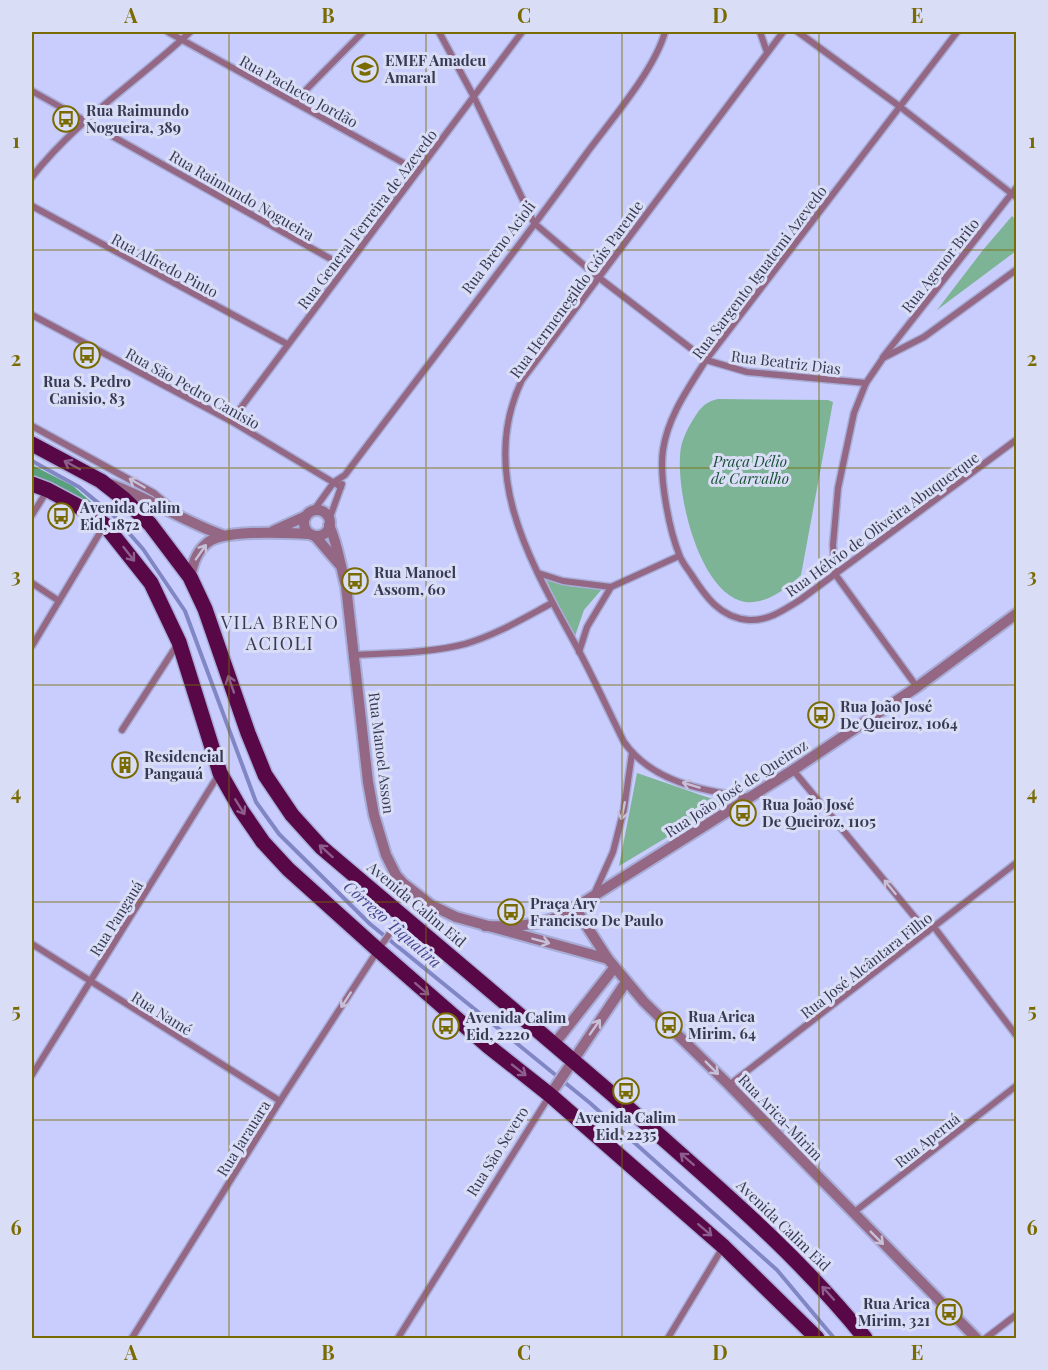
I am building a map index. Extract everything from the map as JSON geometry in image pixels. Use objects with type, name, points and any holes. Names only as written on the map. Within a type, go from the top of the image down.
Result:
[{"type":"main road","name":"Avenida Calim Eid","points":[[32,444],[101,481],[150,524],[190,577],[205,609],[248,733],[266,775],[277,794],[321,847],[555,1043],[569,1066],[776,1239],[830,1296],[865,1338]]},
{"type":"main road","points":[[32,484],[78,506],[105,525],[151,583],[178,642],[220,773],[263,842],[288,869],[488,1046],[553,1090],[724,1247],[810,1334]]},
{"type":"street","name":"Rua Pacheco Jordão","points":[[168,32],[418,171]]},
{"type":"street","points":[[32,177],[50,155],[86,120],[190,32]]},
{"type":"street","points":[[294,102],[363,32]]},
{"type":"street","name":"Rua Beatriz Dias","points":[[438,32],[474,97],[534,223],[598,277],[706,360],[747,372],[866,383]]},
{"type":"street","name":"Rua General Ferreira de Azevedo","points":[[231,421],[522,32]]},
{"type":"street","name":"Rua Breno Acioli","points":[[329,522],[345,475],[646,71],[665,32]]},
{"type":"street","points":[[760,32],[767,52]]},
{"type":"street","name":"Rua Hermenegildo Góis Parente","points":[[748,798],[687,785],[658,773],[632,753],[624,742],[552,603],[519,528],[508,494],[506,441],[509,416],[522,380],[783,32]]},
{"type":"street","points":[[798,32],[1015,193]]},
{"type":"street","name":"Rua Sargento Iguatemi Azevedo","points":[[679,556],[663,482],[663,450],[673,414],[706,360],[957,32]]},
{"type":"street","name":"Rua Raimundo Nogueira","points":[[32,91],[345,267]]},
{"type":"street","name":"Rua Agenor Brito","points":[[866,383],[883,358],[1015,193]]},
{"type":"street","name":"Rua Alfredo Pinto","points":[[32,206],[287,344]]},
{"type":"street","points":[[883,358],[924,337],[1017,270]]},
{"type":"street","name":"Rua São Pedro Canisio","points":[[32,315],[231,421],[341,487]]},
{"type":"street","points":[[866,383],[854,413],[838,488],[833,545],[835,574],[917,687]]},
{"type":"street","points":[[32,426],[154,493],[169,504],[183,519]]},
{"type":"street","name":"Rua Hélvio de Oliveira Abuquerque","points":[[679,556],[717,608],[732,617],[750,620],[768,618],[782,611],[835,574],[1017,440]]},
{"type":"street","name":"Rua Breno Acioli","points":[[310,513],[334,482],[345,475]]},
{"type":"street","points":[[101,481],[136,494],[183,519],[222,535],[267,533],[312,535],[324,533],[329,522],[324,512],[310,513],[267,533]]},
{"type":"street","points":[[32,515],[48,490]]},
{"type":"street","points":[[310,513],[304,526],[312,535]]},
{"type":"street","name":"Rua Manoel Asson","points":[[329,522],[339,549],[339,564],[346,586],[368,782],[376,826],[386,855],[403,884],[431,905],[456,917],[485,926]]},
{"type":"street","points":[[32,646],[105,525]]},
{"type":"street","points":[[190,577],[200,551],[206,544],[222,535]]},
{"type":"street","name":"Rua Manoel Asson","points":[[312,535],[339,564]]},
{"type":"street","points":[[538,573],[563,581],[611,587],[679,556]]},
{"type":"street","points":[[32,583],[59,601]]},
{"type":"street","points":[[579,652],[593,614],[611,587]]},
{"type":"street","points":[[355,655],[465,644],[495,633],[552,603]]},
{"type":"street","name":"Rua João José de Queiroz","points":[[485,926],[537,924],[552,920],[575,908],[793,770],[917,687],[1017,614]]},
{"type":"street","points":[[122,730],[178,642]]},
{"type":"street","points":[[593,897],[613,852],[624,809],[632,753]]},
{"type":"street","points":[[793,770],[927,933]]},
{"type":"street","name":"Rua Pangauá","points":[[32,1075],[220,773]]},
{"type":"street","name":"Rua José Alcântara Filho","points":[[729,1085],[1017,863]]},
{"type":"street","name":"Rua Arica-Mirim","points":[[575,908],[626,982],[976,1338]]},
{"type":"street","name":"Rua Jarauara","points":[[132,1338],[280,1101],[402,916]]},
{"type":"street","points":[[485,926],[611,963],[555,1043]]},
{"type":"street","points":[[934,927],[1017,1035]]},
{"type":"street","name":"Rua Namé","points":[[32,944],[280,1101]]},
{"type":"street","name":"Rua São Severo","points":[[398,1338],[553,1090],[626,982]]},
{"type":"street","name":"Rua Aperuá","points":[[853,1213],[1017,1086]]},
{"type":"street","points":[[668,1338],[724,1247]]},
{"type":"street","points":[[986,1338],[1017,1315]]},
{"type":"green space","points":[[1012,216],[1016,220],[1016,251],[937,310],[983,250]]},
{"type":"green space","name":"Praça Délio de Carvalho","points":[[718,399],[828,400],[833,402],[801,575],[783,590],[761,601],[745,602],[728,595],[714,580],[702,560],[686,512],[681,487],[682,443],[699,411],[707,403]]},
{"type":"green space","points":[[32,465],[73,486],[115,523],[32,479]]},
{"type":"green space","points":[[546,579],[569,586],[602,589],[584,610],[574,639]]},
{"type":"green space","name":"Praça Ary Francisco De Paulo","points":[[637,773],[724,803],[619,866]]},
{"type":"waterway","name":"Córrego Tiquatira","points":[[32,461],[79,487],[114,516],[143,549],[185,611],[256,802],[279,834],[370,924],[590,1103],[777,1270],[834,1338]]},
{"type":"place","name":"EMEF Amadeu Amaral","points":[[365,69]]},
{"type":"place","name":"Rua Raimundo Nogueira, 389","points":[[66,119]]},
{"type":"place","name":"Rua S. Pedro Canisio, 83","points":[[87,355]]},
{"type":"place","name":"Avenida Calim Eid, 1872","points":[[61,516]]},
{"type":"place","name":"Rua Manoel Assom, 60","points":[[355,581]]},
{"type":"place","name":"Rua João José De Queiroz, 1064","points":[[821,715]]},
{"type":"place","name":"Residencial Pangauá","points":[[125,765]]},
{"type":"place","name":"Rua João José De Queiroz, 1105","points":[[743,813]]},
{"type":"place","name":"Praça Ary Francisco De Paulo","points":[[511,912]]},
{"type":"place","name":"Rua Arica Mirim, 64","points":[[669,1025]]},
{"type":"place","name":"Avenida Calim Eid, 2220","points":[[446,1026]]},
{"type":"place","name":"Avenida Calim Eid, 2235","points":[[626,1091]]},
{"type":"place","name":"Rua Arica Mirim, 321","points":[[949,1312]]},
{"type":"district","name":"VILA BRENO ACIOLI","points":[[280,632]]}]
